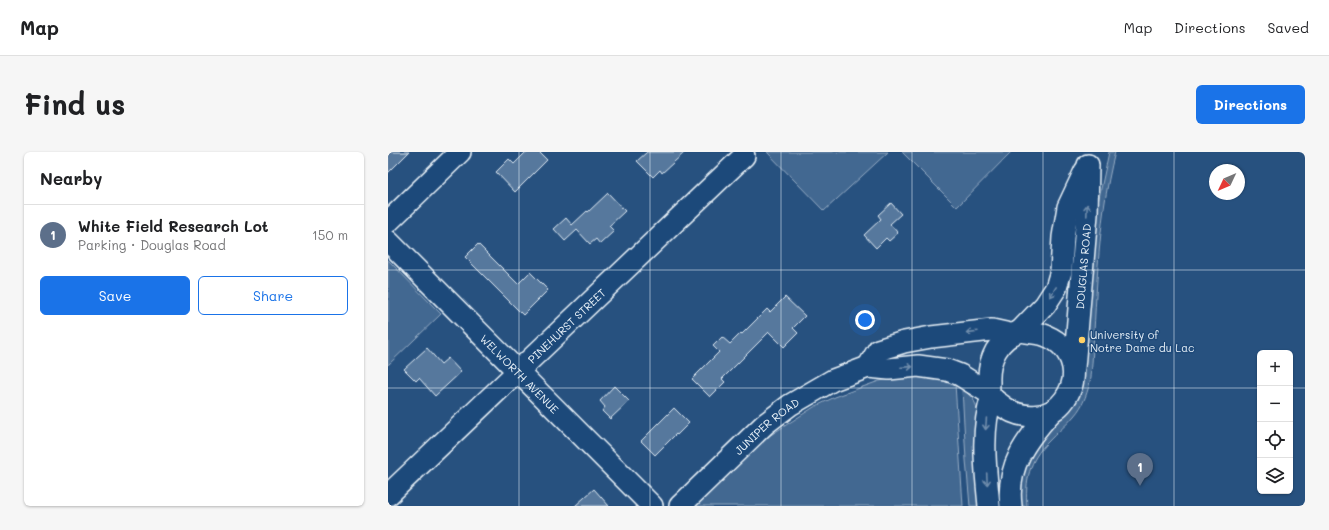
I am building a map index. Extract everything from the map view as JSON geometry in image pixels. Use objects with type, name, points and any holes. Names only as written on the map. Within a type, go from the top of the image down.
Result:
[{"type":"street","points":[[388,222],[460,152]]},
{"type":"street","name":"PINEHURST STREET","points":[[388,495],[744,156]]},
{"type":"street","name":"DOUGLAS ROAD","points":[[1015,333],[1045,304],[1056,288],[1061,270],[1063,237],[1068,206],[1090,158]]},
{"type":"street","name":"DOUGLAS ROAD","points":[[1074,368],[1087,214],[1090,158]]},
{"type":"street","name":"WELWORTH AVENUE","points":[[388,241],[652,506]]},
{"type":"street","points":[[868,366],[878,350],[904,342],[931,337],[992,330],[1042,335],[1058,343],[1069,354],[1074,368],[1073,381],[1069,393],[1062,404],[1052,411],[1040,416],[1026,416],[1014,413],[990,395]]},
{"type":"street","points":[[989,506],[985,452],[987,409],[990,395],[989,370],[993,355],[1015,333]]},
{"type":"street","name":"JUNIPER ROAD","points":[[680,506],[765,424],[790,405],[833,380],[868,366],[889,368],[918,366],[947,370],[960,375],[990,395]]},
{"type":"street","points":[[1012,506],[1010,495],[1011,478],[1016,461],[1025,444],[1052,411]]},
{"type":"shaded area","points":[[767,152],[888,152],[824,211]]},
{"type":"shaded area","points":[[902,152],[1011,152],[957,207]]},
{"type":"shaded area","points":[[1109,152],[1115,152],[1104,208],[1098,264],[1090,382],[1085,398],[1077,412],[1036,456],[1032,464],[1028,480],[1027,506],[1020,506],[1021,478],[1028,459],[1040,441],[1073,406],[1078,399],[1084,381],[1090,276],[1096,212]]},
{"type":"shaded area","points":[[388,260],[441,314],[388,365]]},
{"type":"shaded area","points":[[925,377],[955,384],[963,506],[694,506],[766,438],[814,407],[835,397],[879,381],[898,378]]},
{"type":"shaded area","points":[[962,388],[973,399],[976,405],[977,413],[975,434],[979,506],[970,506]]},
{"type":"building","points":[[388,152],[409,152],[388,173]]},
{"type":"building","points":[[526,152],[539,152],[547,160],[515,192],[496,172],[509,159],[514,164]]},
{"type":"building","points":[[647,152],[685,152],[662,173],[660,170],[653,177],[637,161]]},
{"type":"building","points":[[608,193],[625,211],[609,226],[614,231],[600,244],[596,239],[590,244],[577,230],[565,241],[554,229],[566,218],[572,225]]},
{"type":"building","points":[[891,203],[901,214],[890,224],[898,233],[889,241],[886,238],[876,248],[864,235],[881,219],[878,215]]},
{"type":"building","points":[[478,244],[518,284],[530,272],[548,290],[523,315],[465,257]]},
{"type":"building","points":[[785,297],[805,316],[793,328],[798,333],[784,347],[769,332],[722,379],[725,382],[710,397],[692,379],[719,352],[713,346],[722,337],[730,344],[767,309],[770,312]]},
{"type":"building","points":[[427,348],[441,364],[448,358],[461,372],[435,396],[419,378],[416,381],[404,369]]},
{"type":"building","points":[[614,386],[629,401],[610,419],[602,411],[605,407],[600,401]]},
{"type":"building","points":[[674,408],[689,423],[655,455],[641,441]]},
{"type":"building","points":[[594,489],[609,506],[575,506]]},
{"type":"place","name":"University of Notre Dame du Lac","points":[[1082,340]]},
{"type":"place","name":"White Field Research Lot","points":[[1140,486]]}]
